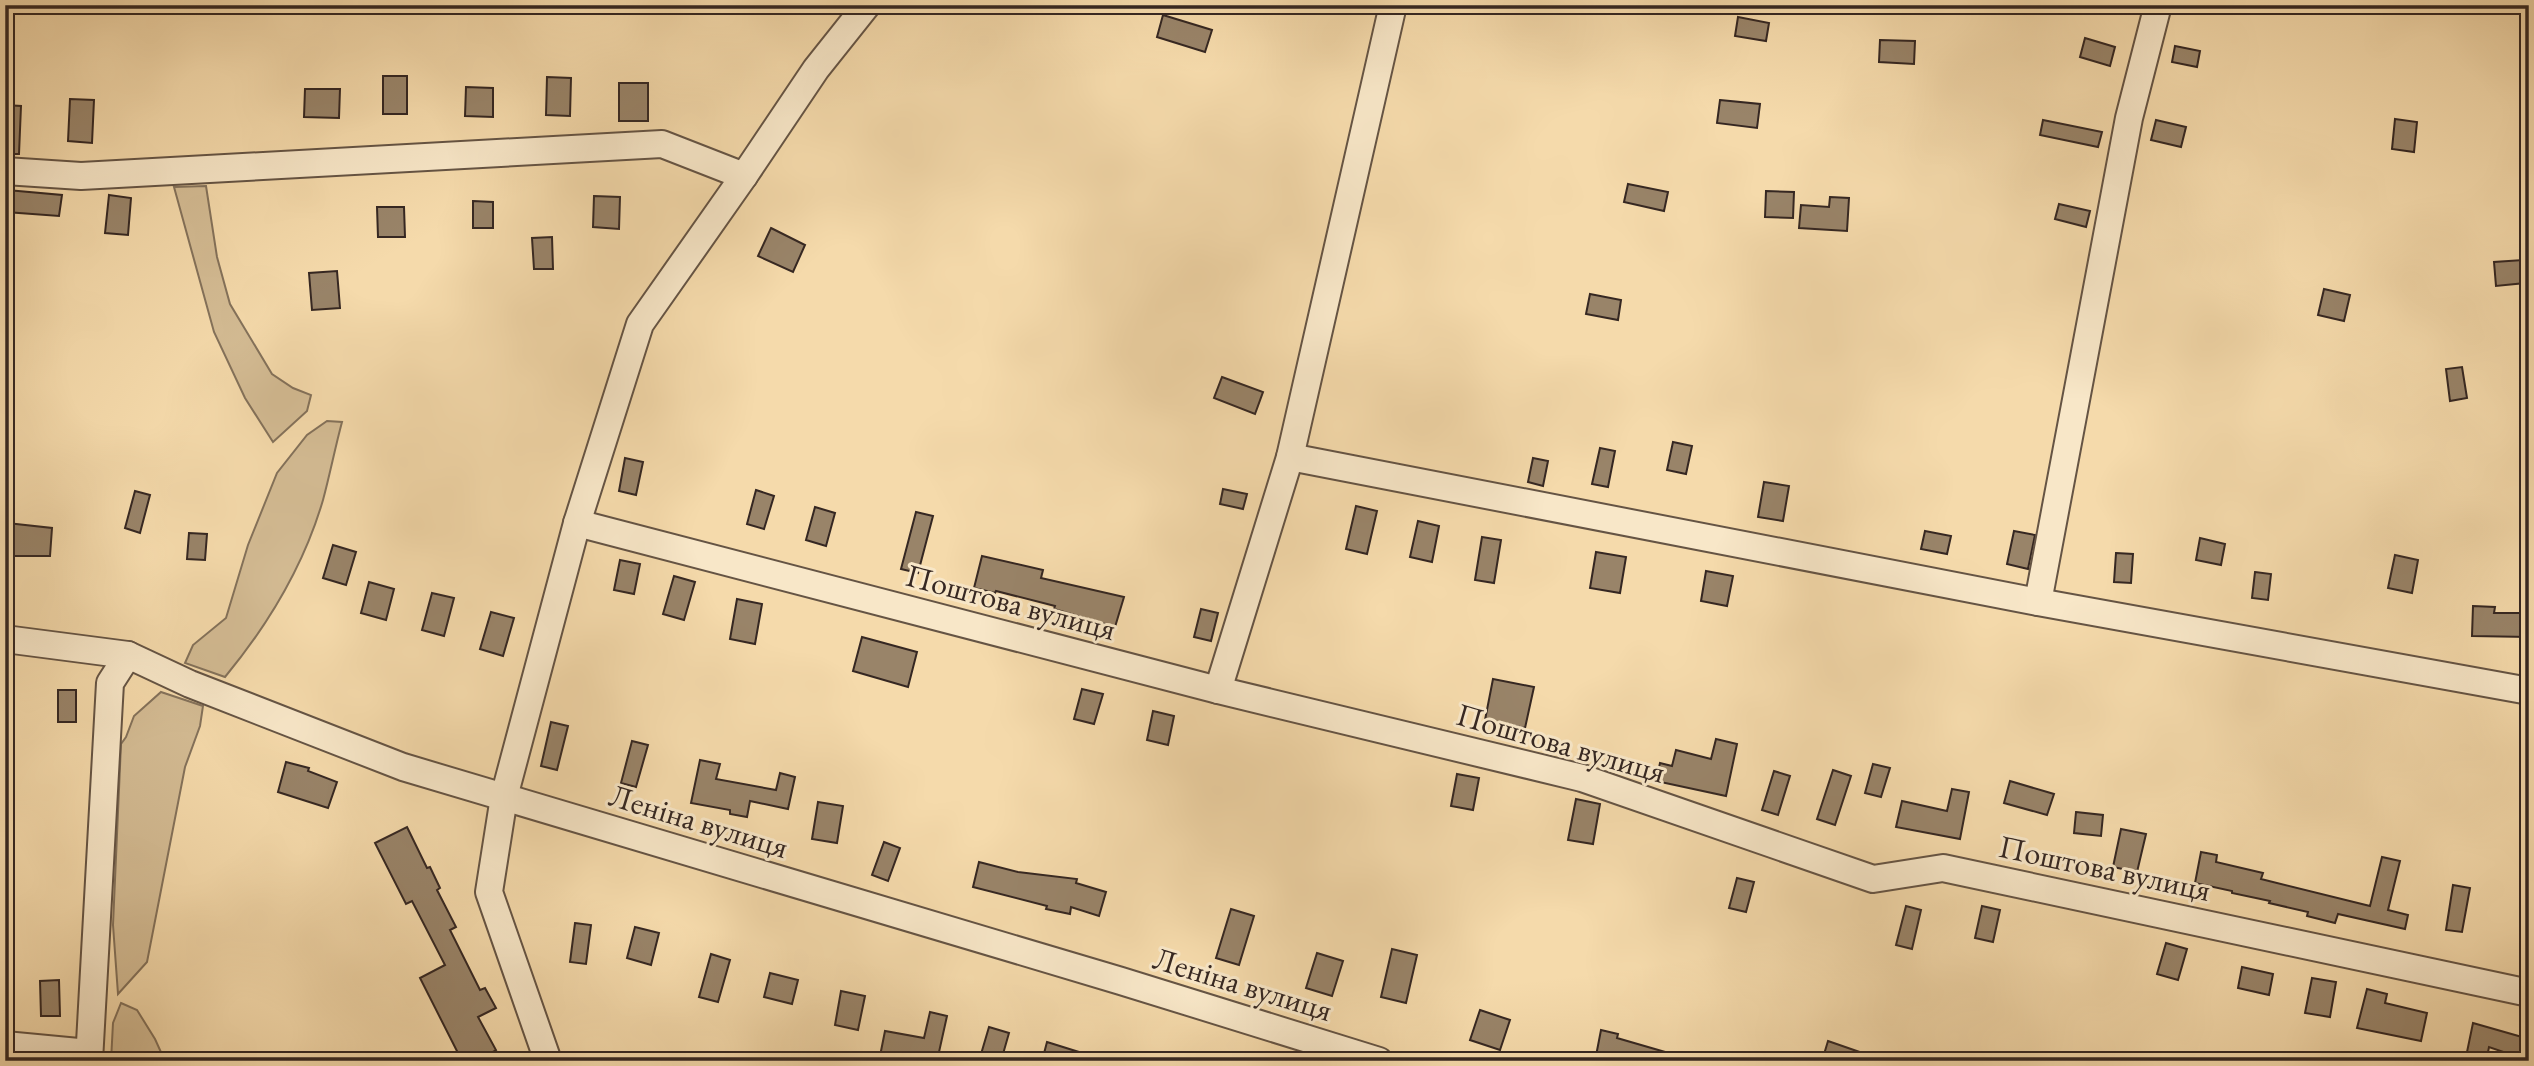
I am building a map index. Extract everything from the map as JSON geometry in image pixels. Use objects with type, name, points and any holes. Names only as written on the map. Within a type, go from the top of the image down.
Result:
[{"type":"street","points":[[548,1061],[489,892],[505,797],[577,523],[640,324],[816,69],[867,5]]},
{"type":"street","points":[[1218,690],[1290,457],[1393,5]]},
{"type":"street","points":[[2038,602],[2129,118],[2158,5]]},
{"type":"street","points":[[5,171],[81,176],[662,144],[744,176]]},
{"type":"street","points":[[1290,457],[2038,602],[2529,691]]},
{"type":"street","name":"Поштова вулиця","points":[[577,523],[1218,690],[1583,778],[1873,879],[1943,868],[2529,993]]},
{"type":"street","name":"Леніна вулиця","points":[[5,639],[128,655],[190,684],[403,767],[1108,976],[1379,1061]]},
{"type":"street","points":[[5,1045],[89,1057],[110,683],[128,655]]},
{"type":"shaded area","points":[[206,186],[217,257],[230,304],[272,374],[293,388],[311,395],[307,411],[273,442],[245,398],[214,332],[174,187]]},
{"type":"shaded area","points":[[327,421],[342,422],[326,490],[306,548],[283,593],[256,637],[225,677],[185,663],[193,645],[226,618],[248,545],[277,473],[307,435]]},
{"type":"shaded area","points":[[161,692],[203,706],[200,726],[185,767],[147,962],[118,994],[113,925],[121,744],[134,716]]},
{"type":"shaded area","points":[[121,1003],[137,1010],[165,1061],[111,1061],[113,1023]]},
{"type":"building","points":[[1163,15],[1212,30],[1205,52],[1157,37]]},
{"type":"building","points":[[1738,17],[1769,23],[1766,41],[1735,36]]},
{"type":"building","points":[[2085,38],[2115,47],[2110,66],[2080,57]]},
{"type":"building","points":[[1880,40],[1915,41],[1914,64],[1879,62]]},
{"type":"building","points":[[2175,46],[2200,51],[2197,67],[2172,62]]},
{"type":"building","points":[[383,76],[407,76],[407,114],[383,114]]},
{"type":"building","points":[[547,77],[571,78],[570,116],[546,115]]},
{"type":"building","points":[[619,83],[648,83],[648,121],[619,121]]},
{"type":"building","points":[[466,87],[493,88],[493,117],[465,116]]},
{"type":"building","points":[[305,89],[340,89],[339,118],[304,117]]},
{"type":"building","points":[[70,99],[94,100],[92,143],[68,141]]},
{"type":"building","points":[[1720,100],[1760,104],[1757,128],[1717,123]]},
{"type":"building","points":[[5,105],[21,106],[19,154],[5,154]]},
{"type":"building","points":[[2395,119],[2417,122],[2414,152],[2392,149]]},
{"type":"building","points":[[2043,120],[2102,132],[2098,147],[2040,135]]},
{"type":"building","points":[[2156,120],[2186,127],[2181,147],[2151,140]]},
{"type":"building","points":[[1628,184],[1668,192],[1664,211],[1624,202]]},
{"type":"building","points":[[7,190],[62,195],[59,216],[6,212]]},
{"type":"building","points":[[1766,191],[1794,192],[1793,218],[1765,217]]},
{"type":"building","points":[[109,195],[131,198],[128,235],[105,233]]},
{"type":"building","points":[[594,196],[620,197],[619,229],[593,227]]},
{"type":"building","points":[[1830,197],[1849,198],[1847,231],[1799,228],[1801,205],[1829,207]]},
{"type":"building","points":[[473,201],[493,202],[493,228],[473,228]]},
{"type":"building","points":[[2059,204],[2090,211],[2086,227],[2055,219]]},
{"type":"building","points":[[377,207],[404,207],[405,237],[378,237]]},
{"type":"building","points":[[771,228],[805,245],[793,272],[758,256]]},
{"type":"building","points":[[552,237],[553,269],[534,269],[532,238]]},
{"type":"building","points":[[2523,260],[2525,283],[2496,286],[2494,262]]},
{"type":"building","points":[[337,271],[340,308],[312,310],[309,273]]},
{"type":"building","points":[[2324,289],[2350,295],[2344,321],[2318,315]]},
{"type":"building","points":[[1590,294],[1621,300],[1618,320],[1586,314]]},
{"type":"building","points":[[2462,367],[2467,398],[2450,401],[2446,369]]},
{"type":"building","points":[[1222,377],[1263,392],[1255,414],[1214,398]]},
{"type":"building","points":[[1673,442],[1692,446],[1686,474],[1667,470]]},
{"type":"building","points":[[1600,448],[1615,451],[1608,487],[1592,484]]},
{"type":"building","points":[[625,458],[643,462],[636,495],[619,491]]},
{"type":"building","points":[[1533,458],[1548,461],[1543,486],[1528,482]]},
{"type":"building","points":[[1764,482],[1789,486],[1783,521],[1758,517]]},
{"type":"building","points":[[1223,489],[1247,494],[1243,509],[1220,504]]},
{"type":"building","points":[[756,490],[774,496],[764,529],[747,524]]},
{"type":"building","points":[[135,491],[150,495],[140,533],[125,528]]},
{"type":"building","points":[[1356,506],[1377,511],[1367,554],[1346,549]]},
{"type":"building","points":[[815,507],[835,513],[826,546],[806,540]]},
{"type":"building","points":[[916,512],[933,516],[918,573],[901,569]]},
{"type":"building","points":[[1418,521],[1439,526],[1432,562],[1410,557]]},
{"type":"building","points":[[7,523],[52,528],[50,556],[5,556]]},
{"type":"building","points":[[1925,531],[1951,536],[1947,554],[1921,549]]},
{"type":"building","points":[[2014,531],[2035,535],[2028,569],[2007,564]]},
{"type":"building","points":[[189,533],[207,534],[205,560],[187,559]]},
{"type":"building","points":[[1482,537],[1501,540],[1494,583],[1475,580]]},
{"type":"building","points":[[2200,538],[2225,544],[2221,565],[2196,560]]},
{"type":"building","points":[[333,545],[356,552],[346,585],[323,578]]},
{"type":"building","points":[[1596,552],[1626,557],[1620,593],[1590,588]]},
{"type":"building","points":[[2116,553],[2133,554],[2131,583],[2114,582]]},
{"type":"building","points":[[2395,555],[2418,560],[2412,593],[2388,588]]},
{"type":"building","points":[[982,556],[1043,570],[1041,578],[1124,597],[1115,627],[1054,609],[1055,606],[974,588]]},
{"type":"building","points":[[620,560],[640,564],[634,594],[614,590]]},
{"type":"building","points":[[1706,571],[1733,576],[1727,606],[1701,601]]},
{"type":"building","points":[[2255,572],[2271,574],[2268,600],[2252,598]]},
{"type":"building","points":[[674,576],[695,582],[684,620],[663,614]]},
{"type":"building","points":[[369,582],[394,589],[386,620],[361,613]]},
{"type":"building","points":[[432,593],[454,598],[444,636],[422,630]]},
{"type":"building","points":[[737,599],[762,604],[755,644],[730,639]]},
{"type":"building","points":[[2473,606],[2495,607],[2494,613],[2529,613],[2529,637],[2472,636]]},
{"type":"building","points":[[1201,609],[1218,613],[1211,641],[1194,637]]},
{"type":"building","points":[[491,612],[514,618],[503,656],[480,649]]},
{"type":"building","points":[[862,637],[917,652],[908,687],[853,671]]},
{"type":"building","points":[[1493,679],[1534,687],[1525,728],[1485,720]]},
{"type":"building","points":[[1082,689],[1103,694],[1094,724],[1074,719]]},
{"type":"building","points":[[58,690],[76,690],[76,722],[58,722]]},
{"type":"building","points":[[1153,711],[1174,716],[1168,745],[1147,740]]},
{"type":"building","points":[[551,722],[568,726],[557,770],[541,766]]},
{"type":"building","points":[[1716,739],[1737,744],[1726,796],[1656,781],[1660,763],[1672,766],[1676,750],[1711,759]]},
{"type":"building","points":[[632,741],[648,745],[636,787],[621,783]]},
{"type":"building","points":[[700,760],[720,764],[716,779],[776,790],[780,773],[795,777],[788,809],[750,801],[747,817],[730,814],[730,810],[691,803]]},
{"type":"building","points":[[286,762],[309,768],[308,771],[337,782],[328,808],[278,792]]},
{"type":"building","points":[[1873,764],[1890,768],[1881,797],[1865,793]]},
{"type":"building","points":[[1833,770],[1851,776],[1835,825],[1817,819]]},
{"type":"building","points":[[1774,771],[1790,776],[1778,815],[1762,810]]},
{"type":"building","points":[[1457,774],[1479,778],[1473,810],[1451,806]]},
{"type":"building","points":[[2010,781],[2054,794],[2047,815],[2004,803]]},
{"type":"building","points":[[1952,789],[1969,792],[1960,839],[1896,827],[1902,801],[1947,811]]},
{"type":"building","points":[[1576,799],[1600,804],[1593,844],[1568,840]]},
{"type":"building","points":[[818,802],[843,806],[837,843],[812,839]]},
{"type":"building","points":[[2076,812],[2103,815],[2101,836],[2074,833]]},
{"type":"building","points":[[407,827],[440,888],[437,890],[456,927],[450,930],[480,990],[485,988],[496,1008],[478,1017],[496,1050],[477,1061],[462,1061],[420,978],[445,965],[412,901],[406,904],[375,843]]},
{"type":"building","points":[[2121,829],[2146,834],[2137,872],[2113,867]]},
{"type":"building","points":[[884,842],[900,848],[888,881],[872,875]]},
{"type":"building","points":[[2201,852],[2217,855],[2216,862],[2263,873],[2261,879],[2370,906],[2382,857],[2400,861],[2388,910],[2408,915],[2405,929],[2338,914],[2335,923],[2307,916],[2308,912],[2269,903],[2270,901],[2195,883]]},
{"type":"building","points":[[979,862],[1018,872],[1077,879],[1076,883],[1106,892],[1099,916],[1071,907],[1070,914],[1046,909],[1047,906],[973,887]]},
{"type":"building","points":[[1737,878],[1754,882],[1746,912],[1729,908]]},
{"type":"building","points":[[2453,885],[2470,888],[2462,932],[2446,930]]},
{"type":"building","points":[[1906,906],[1921,910],[1912,949],[1896,945]]},
{"type":"building","points":[[1982,906],[2000,910],[1993,942],[1975,938]]},
{"type":"building","points":[[1231,909],[1254,916],[1239,965],[1216,958]]},
{"type":"building","points":[[575,923],[591,925],[586,964],[570,962]]},
{"type":"building","points":[[635,927],[659,933],[651,965],[627,958]]},
{"type":"building","points":[[2166,943],[2187,949],[2178,980],[2157,974]]},
{"type":"building","points":[[1392,949],[1417,955],[1406,1003],[1381,997]]},
{"type":"building","points":[[1317,953],[1343,961],[1332,996],[1306,988]]},
{"type":"building","points":[[711,954],[730,960],[718,1002],[699,997]]},
{"type":"building","points":[[2242,967],[2273,974],[2269,995],[2238,988]]},
{"type":"building","points":[[770,973],[798,980],[792,1004],[764,997]]},
{"type":"building","points":[[2312,978],[2336,982],[2330,1017],[2305,1013]]},
{"type":"building","points":[[59,980],[60,1016],[41,1016],[40,981]]},
{"type":"building","points":[[2367,989],[2387,994],[2385,1003],[2427,1013],[2421,1041],[2357,1028]]},
{"type":"building","points":[[841,991],[865,996],[858,1030],[835,1025]]},
{"type":"building","points":[[1480,1010],[1510,1020],[1500,1050],[1470,1040]]},
{"type":"building","points":[[930,1012],[947,1016],[937,1061],[900,1055],[899,1061],[879,1061],[885,1031],[924,1038]]},
{"type":"building","points":[[2473,1023],[2529,1039],[2524,1059],[2489,1047],[2487,1057],[2467,1052]]},
{"type":"building","points":[[989,1027],[1009,1033],[1001,1061],[979,1061]]},
{"type":"building","points":[[1601,1030],[1618,1034],[1617,1038],[1679,1056],[1678,1061],[1595,1061]]},
{"type":"building","points":[[1828,1041],[1877,1058],[1877,1061],[1822,1061]]},
{"type":"building","points":[[1047,1042],[1095,1057],[1094,1061],[1042,1061]]}]
